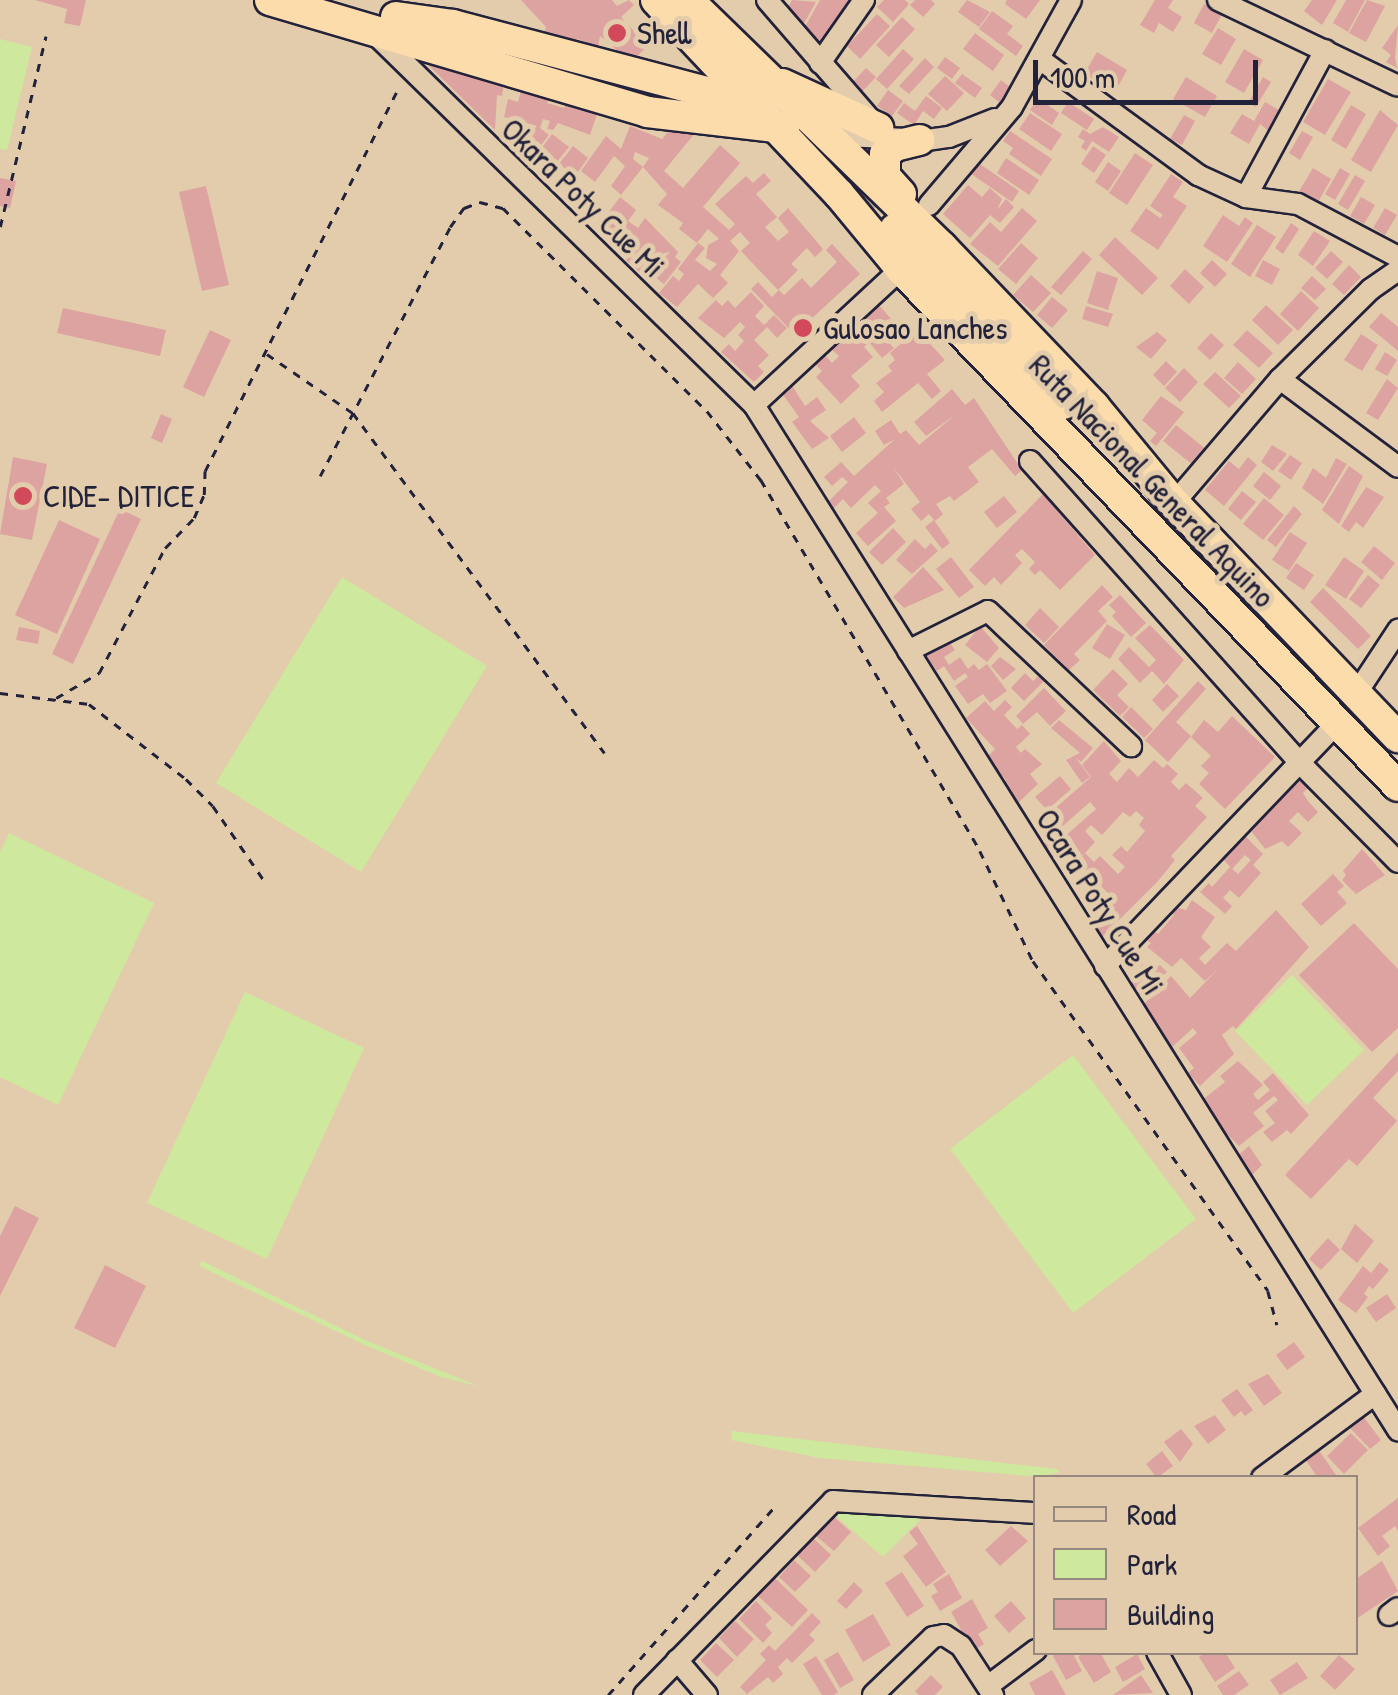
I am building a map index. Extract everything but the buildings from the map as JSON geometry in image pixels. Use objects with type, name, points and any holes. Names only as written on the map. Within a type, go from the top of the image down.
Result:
[{"type":"highway","points":[[270,0],[453,24],[662,94],[767,116]]},
{"type":"highway","points":[[336,0],[662,94],[816,126]]},
{"type":"highway","name":"Ruta Nacional General Aquino","points":[[656,0],[767,116],[901,269],[1398,786]]},
{"type":"highway","name":"Ruta Nacional General Aquino","points":[[688,0],[942,247],[1094,406],[1167,495],[1398,737]]},
{"type":"highway","points":[[662,94],[695,76],[701,65],[687,32]]},
{"type":"highway","points":[[761,74],[878,128]]},
{"type":"highway","points":[[662,94],[752,139],[838,194]]},
{"type":"highway","points":[[920,140],[890,149],[883,168],[930,223],[942,247]]},
{"type":"highway","points":[[875,208],[1116,457],[1167,495]]},
{"type":"street","points":[[767,0],[878,128]]},
{"type":"street","points":[[820,63],[864,0]]},
{"type":"street","points":[[929,205],[1002,116],[1041,60],[1071,0]]},
{"type":"street","points":[[1218,0],[1250,7],[1398,86]]},
{"type":"street","name":"Okara Poty Cue Mi","points":[[387,16],[754,405]]},
{"type":"street","points":[[1246,197],[1325,50]]},
{"type":"street","points":[[1041,60],[1198,175],[1246,197],[1298,204],[1398,257]]},
{"type":"street","points":[[816,126],[920,140],[949,138],[1002,116]]},
{"type":"street","points":[[816,126],[878,128],[920,140]]},
{"type":"street","points":[[754,405],[901,269]]},
{"type":"street","points":[[1167,495],[1372,289],[1398,270]]},
{"type":"street","points":[[1280,379],[1398,467]]},
{"type":"street","name":"Ocara Poty Cue Mi","points":[[754,405],[1104,966],[1375,1394],[1395,1418]]},
{"type":"street","points":[[1030,461],[1301,764],[1398,862]]},
{"type":"street","points":[[908,651],[988,611],[1131,746]]},
{"type":"street","points":[[1356,694],[1398,630]]},
{"type":"street","points":[[1104,966],[1338,723]]},
{"type":"street","points":[[1266,1475],[1375,1394]]},
{"type":"street","points":[[644,1695],[833,1501],[1033,1513]]},
{"type":"street","points":[[873,1695],[933,1638],[944,1636],[960,1646],[991,1691],[1033,1653]]},
{"type":"street","points":[[1158,1655],[1181,1695]]},
{"type":"street","points":[[677,1660],[707,1695]]},
{"type":"path","points":[[0,228],[46,36]]},
{"type":"path","points":[[56,698],[98,673],[165,548],[194,518],[204,495],[205,471],[396,92]]},
{"type":"path","points":[[320,476],[464,208],[480,202],[503,208],[707,410],[762,480],[980,851],[1033,961],[1268,1291],[1277,1325]]},
{"type":"path","points":[[265,353],[353,413],[604,753]]},
{"type":"path","points":[[0,693],[88,704],[186,779],[212,806],[266,883]]},
{"type":"path","points":[[608,1695],[774,1506]]},
{"type":"green space","points":[[0,39],[32,47],[7,150],[0,149]]},
{"type":"green space","points":[[342,577],[487,666],[361,872],[216,783]]},
{"type":"green space","points":[[9,833],[154,903],[58,1105],[0,1077],[0,852]]},
{"type":"green space","points":[[1292,975],[1364,1050],[1307,1105],[1235,1031]]},
{"type":"green space","points":[[245,992],[364,1048],[267,1259],[147,1203]]},
{"type":"green space","points":[[1073,1055],[1196,1219],[1073,1313],[950,1149]]},
{"type":"green space","points":[[202,1261],[367,1341],[478,1386],[441,1377],[365,1345],[199,1266]]},
{"type":"green space","points":[[732,1431],[1060,1472],[1033,1476],[820,1458],[731,1440]]},
{"type":"green space","points":[[830,1511],[923,1517],[883,1557]]},
{"type":"tunnel","points":[[788,131],[823,155],[875,208]]},
{"type":"place","name":"Shell","points":[[617,33]]},
{"type":"place","name":"Gulosao Lanches","points":[[803,328]]},
{"type":"place","name":"CIDE- DITICE","points":[[23,496]]}]
